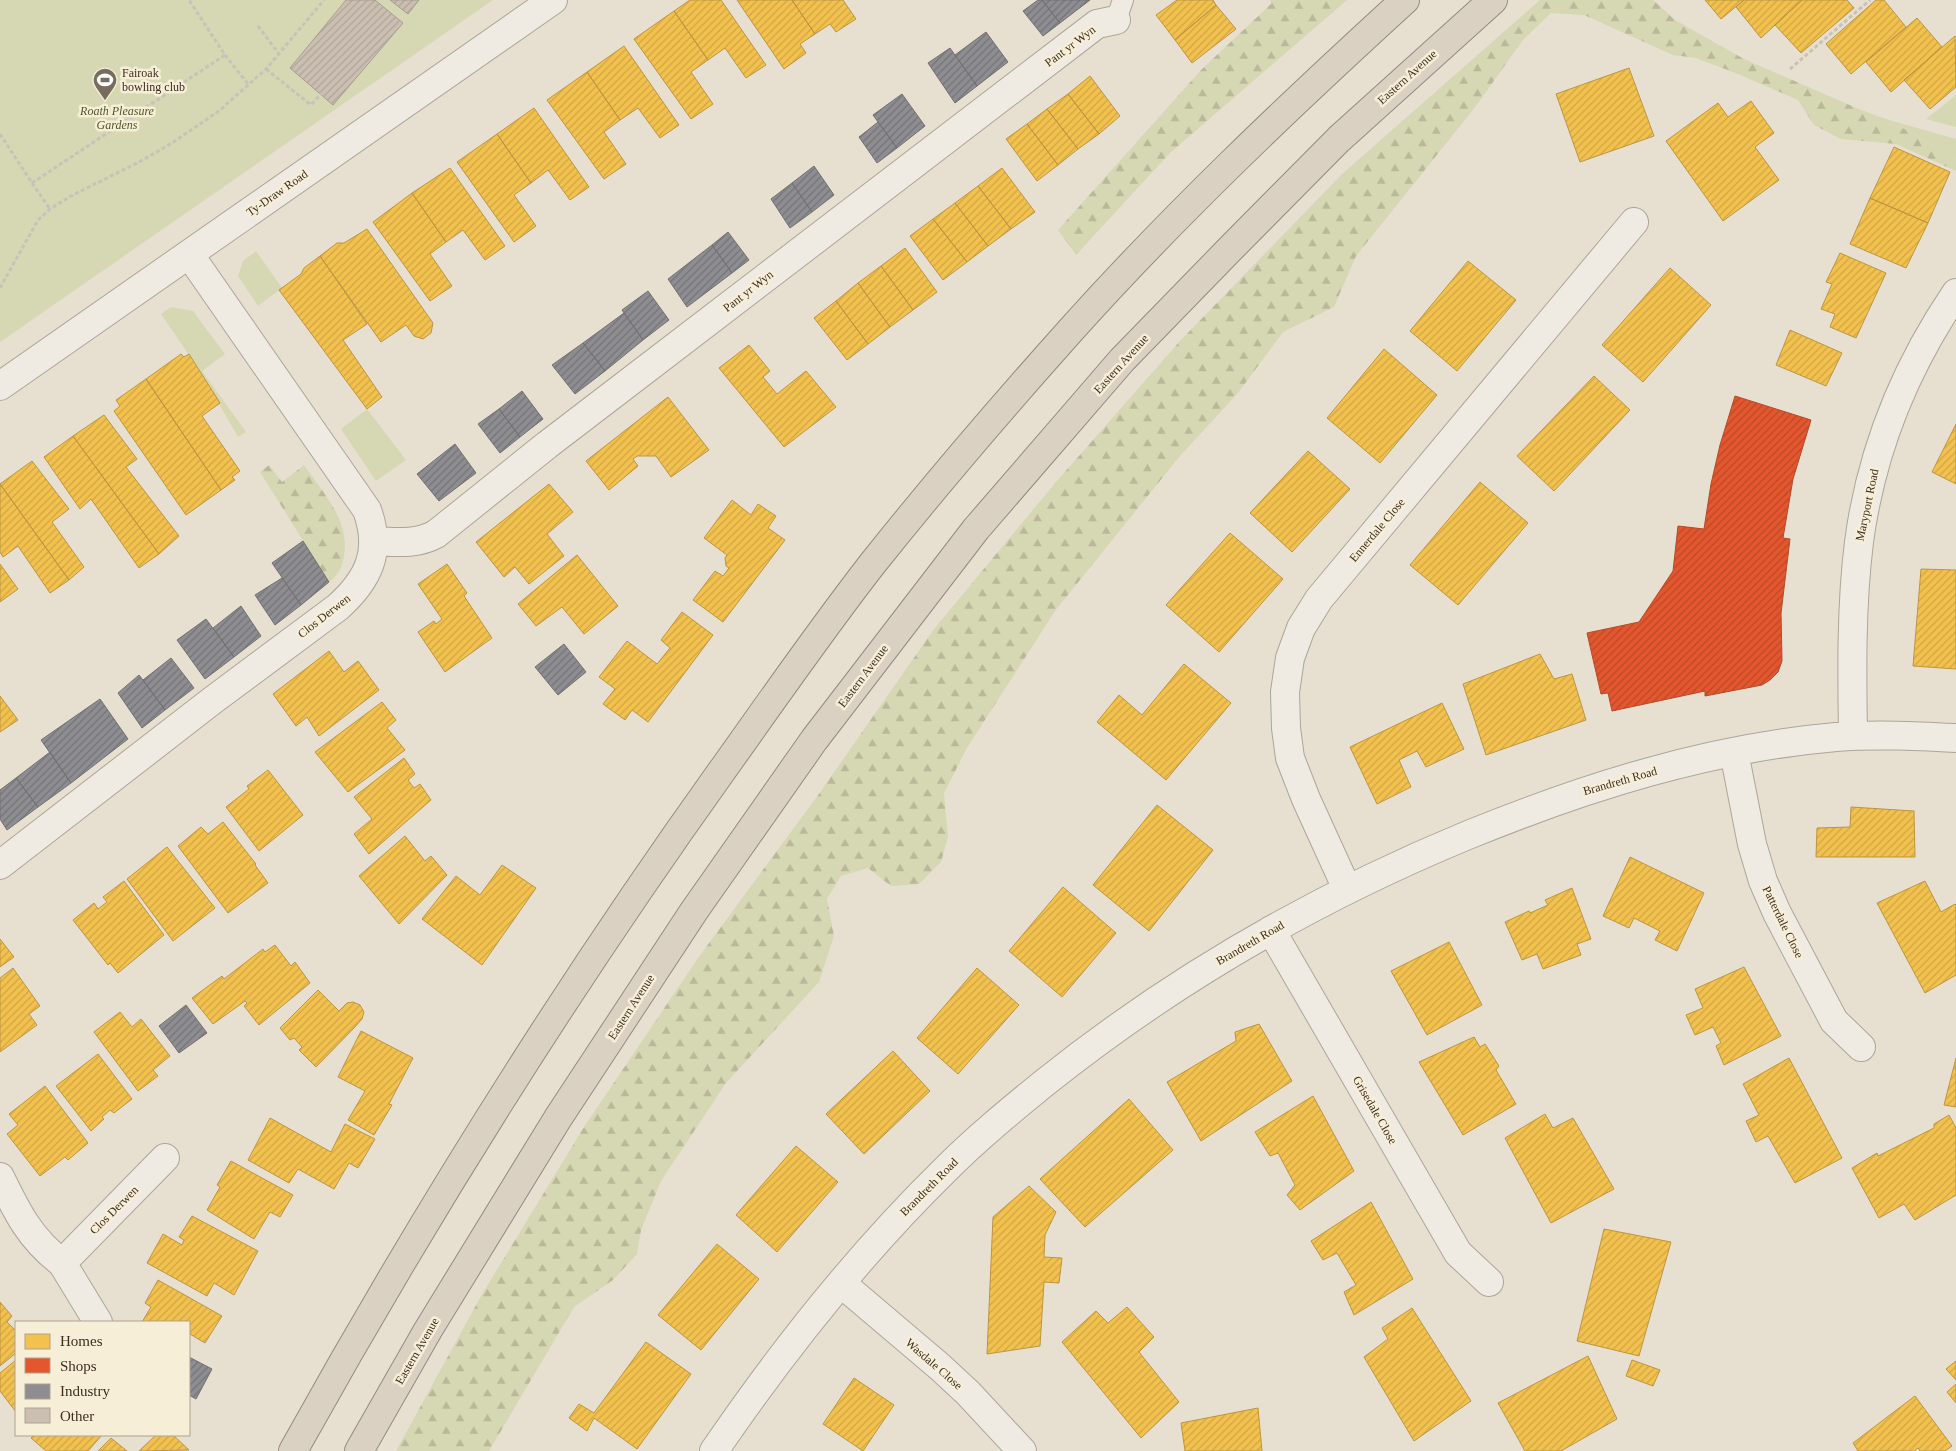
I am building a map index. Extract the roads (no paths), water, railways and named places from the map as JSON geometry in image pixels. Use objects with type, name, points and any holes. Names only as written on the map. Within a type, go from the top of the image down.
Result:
[{"type":"highway","points":[[293,1451],[412,1242],[497,1104],[588,963],[720,773],[872,565],[1044,361],[1110,288],[1254,140],[1405,0]]},
{"type":"highway","name":"Eastern Avenue","points":[[359,1451],[428,1330],[558,1118],[694,911],[814,740],[976,529],[1122,360],[1231,248],[1339,139],[1492,0]]},
{"type":"street","name":"Ty-Draw Road","points":[[0,386],[553,0]]},
{"type":"street","name":"Pant yr Wyn","points":[[374,541],[415,542],[426,540],[436,534],[555,439],[1097,24],[1120,10]]},
{"type":"street","name":"Ennerdale Close","points":[[1347,889],[1306,799],[1290,758],[1284,692],[1290,658],[1301,628],[1319,600],[1634,222]]},
{"type":"street","name":"Clos Derwen","points":[[0,864],[213,700],[338,607],[354,592],[366,574],[374,541],[373,526],[367,510],[190,254]]},
{"type":"street","name":"Maryport Road","points":[[1853,736],[1854,588],[1866,501],[1879,450],[1907,376],[1935,323],[1956,293]]},
{"type":"street","name":"Brandreth Road","points":[[714,1451],[789,1347],[841,1283],[901,1215],[948,1166],[1001,1118],[1088,1048],[1138,1012],[1228,955],[1347,889],[1448,844],[1575,794],[1674,765],[1796,741],[1853,736],[1956,738]]},
{"type":"street","name":"Patterdale Close","points":[[1734,752],[1752,844],[1763,881],[1776,913],[1834,1021],[1862,1047]]},
{"type":"street","name":"Grisedale Close","points":[[1272,930],[1458,1253],[1489,1282]]},
{"type":"street","name":"Clos Derwen","points":[[62,1263],[165,1158]]},
{"type":"street","points":[[0,1176],[34,1238],[62,1263],[97,1321]]},
{"type":"street","name":"Wasdale Close","points":[[841,1283],[954,1380],[1022,1451]]},
{"type":"place","name":"Fairoak bowling club","points":[[105,101]]},
{"type":"park label","name":"Roath Pleasure Gardens","points":[[117,118]]}]
